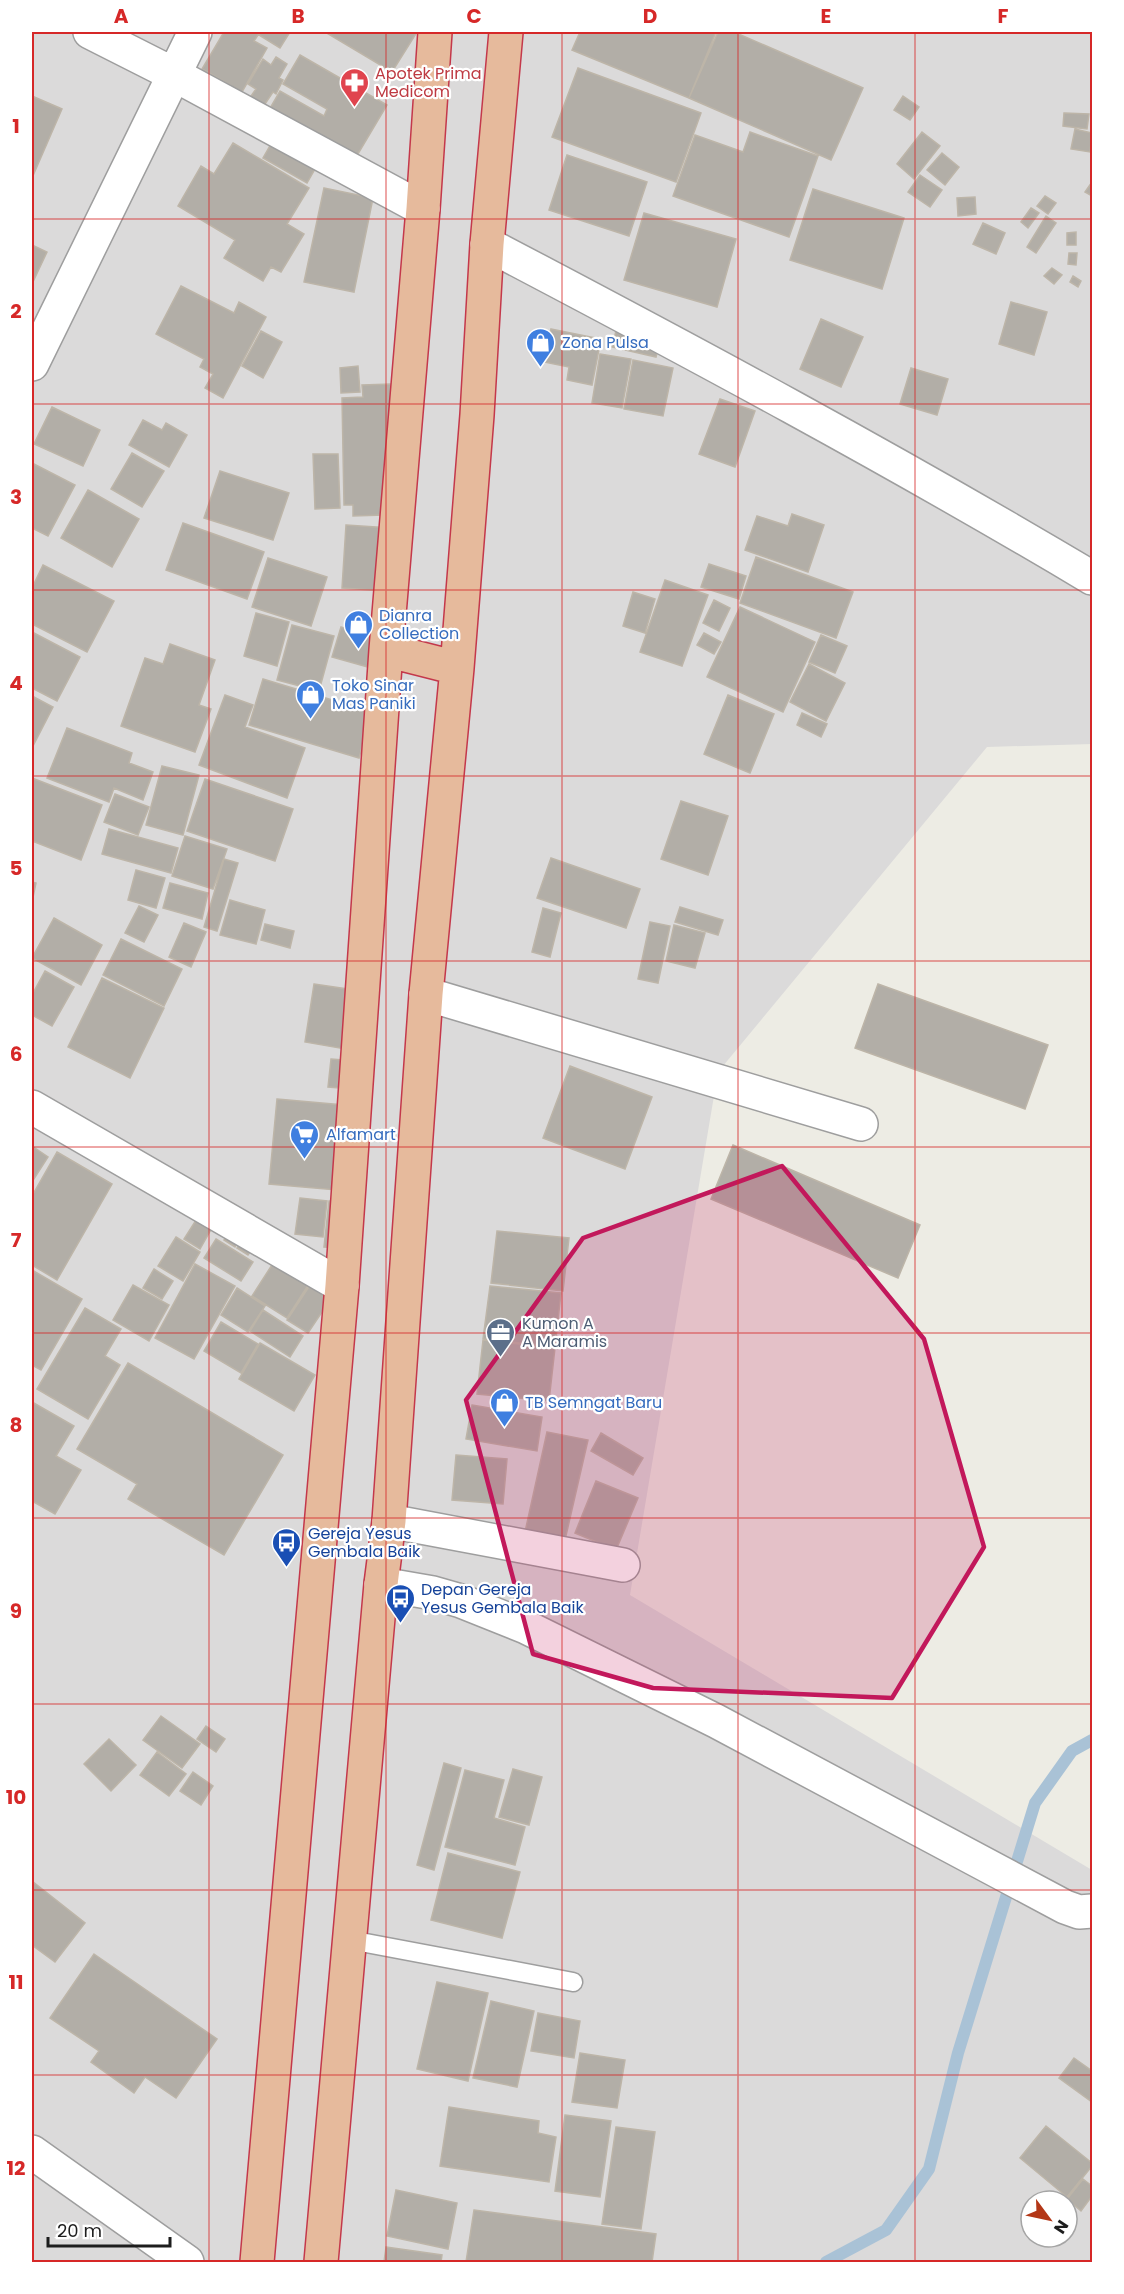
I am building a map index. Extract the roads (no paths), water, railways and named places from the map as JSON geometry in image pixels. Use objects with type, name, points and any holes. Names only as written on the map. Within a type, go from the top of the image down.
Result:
[{"type":"highway","points":[[256,2262],[342,1287],[386,650],[423,209],[435,32]]},
{"type":"highway","points":[[321,2262],[381,1584],[389,1521],[426,993],[457,668],[477,415],[487,244],[506,32]]},
{"type":"highway","points":[[386,650],[457,668]]},
{"type":"street","points":[[90,32],[175,75],[423,209]]},
{"type":"street","points":[[32,364],[195,32]]},
{"type":"street","points":[[487,244],[730,372],[989,516],[1092,578]]},
{"type":"street","points":[[426,993],[861,1124]]},
{"type":"street","points":[[32,1107],[342,1287]]},
{"type":"street","points":[[389,1521],[623,1565]]},
{"type":"street","points":[[381,1584],[442,1595],[526,1627],[716,1721],[1036,1892],[1079,1912],[1092,1911]]},
{"type":"street","points":[[32,2151],[187,2262]]},
{"type":"lane","points":[[351,1940],[573,1982]]},
{"type":"waterway","points":[[826,2262],[886,2230],[929,2169],[958,2053],[1035,1803],[1072,1751],[1092,1740]]},
{"type":"place","name":"Apotek Prima Medicom","points":[[354,108]]},
{"type":"place","name":"Zona Pulsa","points":[[541,368]]},
{"type":"place","name":"Dianra Collection","points":[[358,650]]},
{"type":"place","name":"Toko Sinar Mas Paniki","points":[[311,720]]},
{"type":"place","name":"Alfamart","points":[[305,1160]]},
{"type":"place","name":"Kumon A A Maramis","points":[[501,1358]]},
{"type":"place","name":"TB Semngat Baru","points":[[504,1428]]},
{"type":"place","name":"Gereja Yesus Gembala Baik","points":[[287,1568]]},
{"type":"place","name":"Depan Gereja Yesus Gembala Baik","points":[[400,1624]]}]
